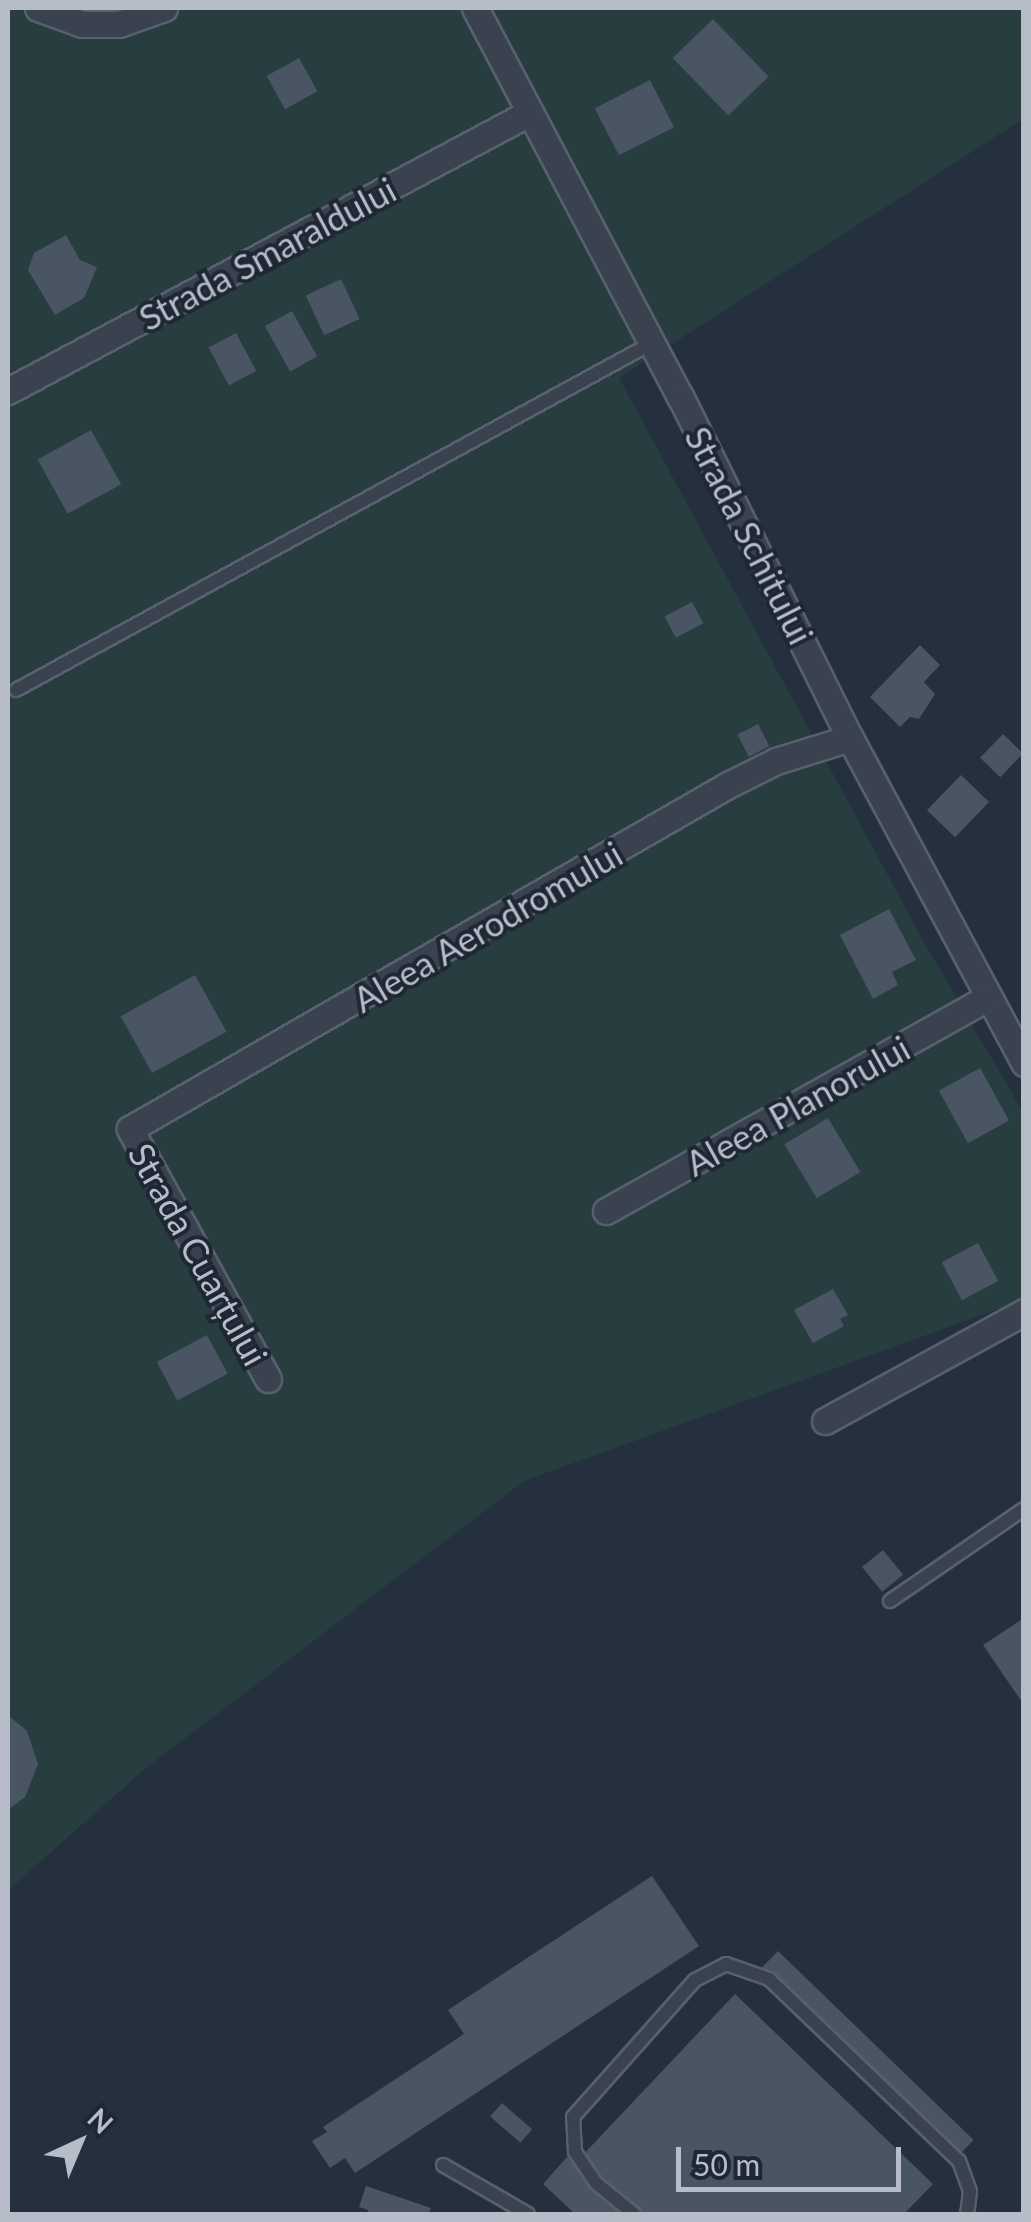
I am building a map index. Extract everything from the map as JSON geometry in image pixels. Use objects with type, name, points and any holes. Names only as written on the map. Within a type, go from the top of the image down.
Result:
[{"type":"street","points":[[38,8],[82,24],[118,24],[164,8]]},
{"type":"street","name":"Strada Schitului","points":[[474,8],[652,343],[850,738],[1024,1063]]},
{"type":"street","name":"Strada Smaraldului","points":[[8,391],[527,114]]},
{"type":"street","name":"Aleea Aerodromului","points":[[130,1129],[728,784],[776,761],[850,738]]},
{"type":"street","name":"Aleea Planorului","points":[[606,1211],[987,998]]},
{"type":"street","name":"Strada Cuarțului","points":[[130,1129],[268,1379]]},
{"type":"street","points":[[825,1421],[1024,1312]]},
{"type":"lane","points":[[16,690],[652,343]]},
{"type":"lane","points":[[890,1601],[1024,1509]]},
{"type":"lane","points":[[634,2214],[596,2183],[575,2152],[572,2118],[695,1980],[726,1964],[769,1979],[958,2161],[970,2191],[967,2214]]},
{"type":"lane","points":[[443,2165],[528,2214]]},
{"type":"green space","points":[[8,8],[1023,8],[1023,119],[619,378],[925,944],[1023,1112],[1023,1300],[524,1481],[146,1768],[8,1890]]},
{"type":"building","points":[[713,19],[769,77],[728,115],[673,58]]},
{"type":"building","points":[[299,58],[317,91],[285,109],[267,76]]},
{"type":"building","points":[[650,80],[674,127],[619,155],[595,108]]},
{"type":"building","points":[[66,235],[80,260],[97,267],[84,298],[55,315],[28,270],[34,253]]},
{"type":"building","points":[[341,279],[360,319],[324,335],[306,295]]},
{"type":"building","points":[[292,311],[317,356],[290,372],[265,326]]},
{"type":"building","points":[[236,333],[256,371],[229,386],[209,348]]},
{"type":"building","points":[[91,430],[121,484],[68,514],[38,460]]},
{"type":"building","points":[[692,602],[703,623],[676,638],[665,617]]},
{"type":"building","points":[[920,645],[940,665],[924,682],[935,694],[919,719],[910,717],[900,727],[870,697]]},
{"type":"building","points":[[758,724],[769,746],[749,757],[738,734]]},
{"type":"building","points":[[1003,734],[1023,753],[1000,777],[980,758]]},
{"type":"building","points":[[961,775],[989,802],[955,837],[927,810]]},
{"type":"building","points":[[889,909],[916,960],[892,972],[898,985],[873,999],[840,935]]},
{"type":"building","points":[[195,975],[227,1032],[152,1073],[121,1016]]},
{"type":"building","points":[[980,1068],[1009,1120],[968,1143],[939,1091]]},
{"type":"building","points":[[828,1118],[860,1172],[817,1198],[784,1144]]},
{"type":"building","points":[[978,1243],[998,1281],[962,1300],[942,1262]]},
{"type":"building","points":[[833,1289],[848,1315],[840,1319],[844,1326],[813,1343],[794,1310]]},
{"type":"building","points":[[207,1335],[228,1374],[177,1401],[157,1362]]},
{"type":"building","points":[[883,1550],[903,1575],[882,1592],[862,1567]]},
{"type":"building","points":[[1024,1618],[1024,1705],[983,1645]]},
{"type":"building","points":[[8,1715],[27,1731],[38,1764],[25,1797],[8,1810]]},
{"type":"building","points":[[652,1876],[699,1946],[355,2173],[345,2158],[330,2168],[312,2141],[327,2132],[323,2127],[464,2034],[448,2010]]},
{"type":"building","points":[[778,1951],[974,2140],[951,2164],[755,1975]]},
{"type":"building","points":[[735,1994],[933,2184],[904,2214],[639,2214],[580,2158]]},
{"type":"building","points":[[502,2103],[532,2129],[520,2143],[490,2117]]},
{"type":"building","points":[[567,2157],[628,2214],[575,2214],[543,2184]]},
{"type":"building","points":[[366,2186],[431,2208],[428,2214],[367,2214],[368,2210],[359,2207]]}]
